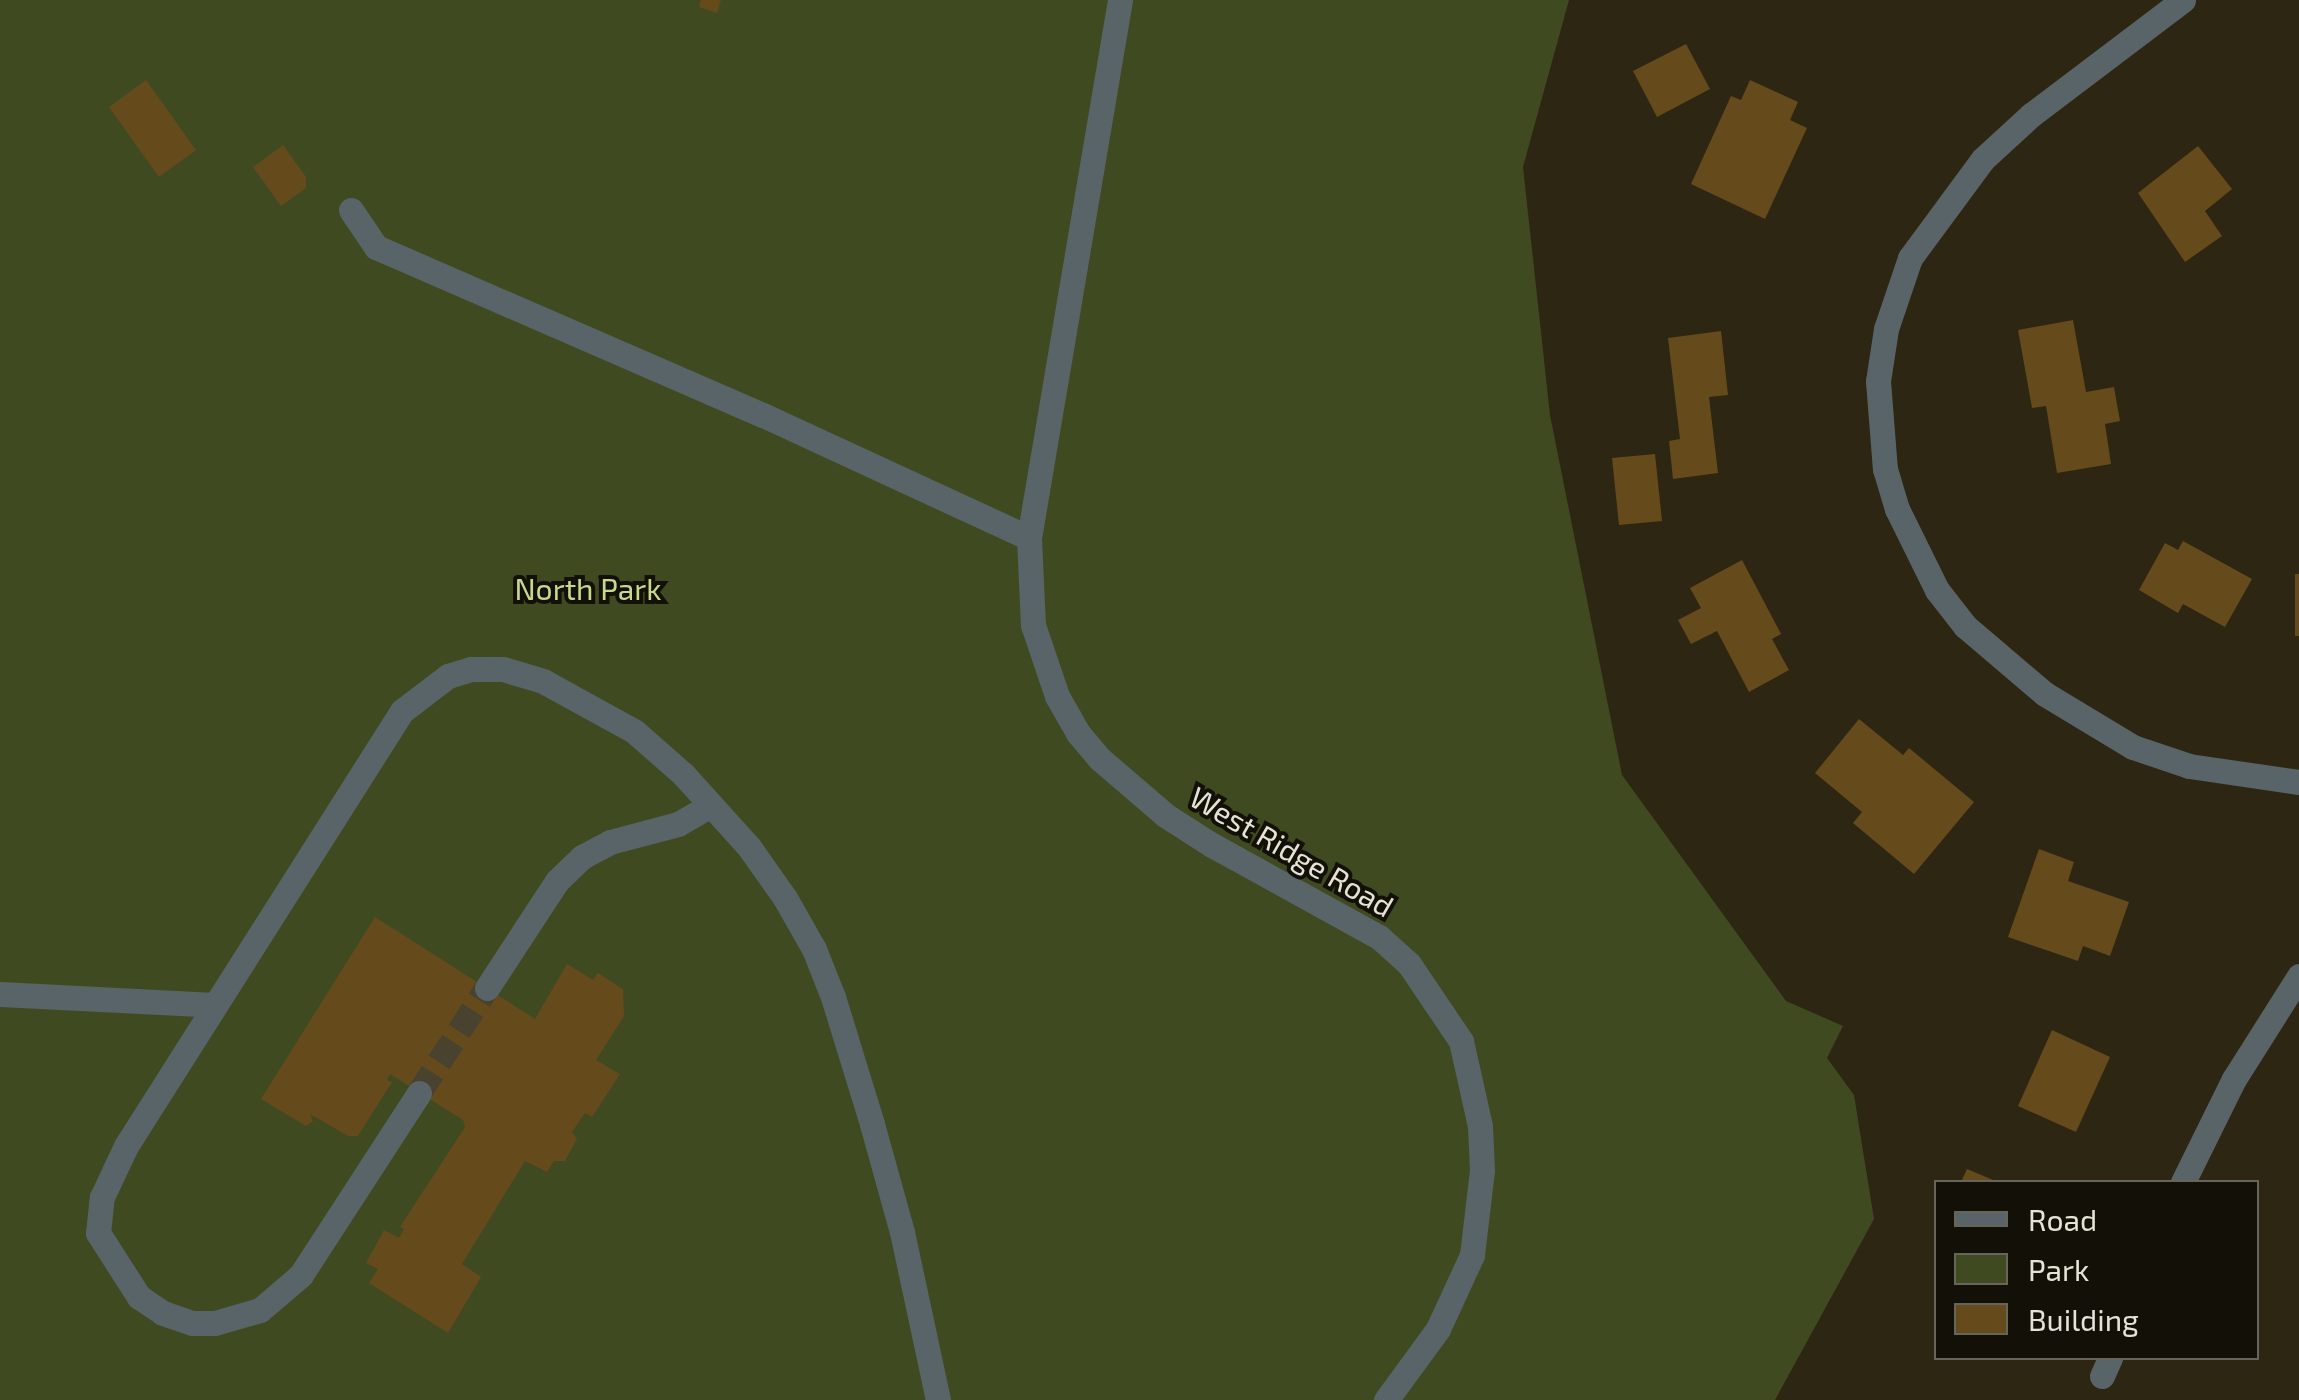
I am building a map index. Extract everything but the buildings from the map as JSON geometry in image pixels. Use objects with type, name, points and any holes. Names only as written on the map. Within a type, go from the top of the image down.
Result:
[{"type":"street","name":"West Ridge Road","points":[[1120,0],[1029,538],[1033,625],[1057,696],[1078,733],[1165,815],[1379,937],[1409,964],[1461,1041],[1480,1126],[1481,1184],[1472,1255],[1438,1328],[1386,1400]]},
{"type":"street","points":[[2182,0],[2031,115],[1983,159],[1910,258],[1886,329],[1878,381],[1885,469],[1897,509],[1937,590],[1965,626],[2045,694],[2133,747],[2189,766],[2299,782]]},
{"type":"street","points":[[351,210],[376,247],[763,416],[1029,538]]},
{"type":"street","points":[[419,1093],[301,1275],[260,1310],[214,1324],[192,1323],[164,1313],[139,1297],[98,1234],[102,1196],[126,1146],[402,711],[448,676],[471,668],[504,669],[543,681],[634,731],[711,805],[785,898],[814,949],[833,997],[902,1232],[938,1400]]},
{"type":"street","points":[[486,988],[557,881],[582,857],[610,842],[678,824],[711,805]]},
{"type":"street","points":[[2185,1180],[2234,1079],[2299,976]]},
{"type":"street","points":[[0,994],[215,1005]]},
{"type":"green space","name":"North Park","points":[[0,0],[1569,0],[1523,167],[1550,415],[1622,775],[1786,1001],[1843,1026],[1827,1058],[1854,1095],[1874,1219],[1775,1400],[0,1400]]},
{"type":"tunnel","points":[[419,1093],[487,988]]}]
